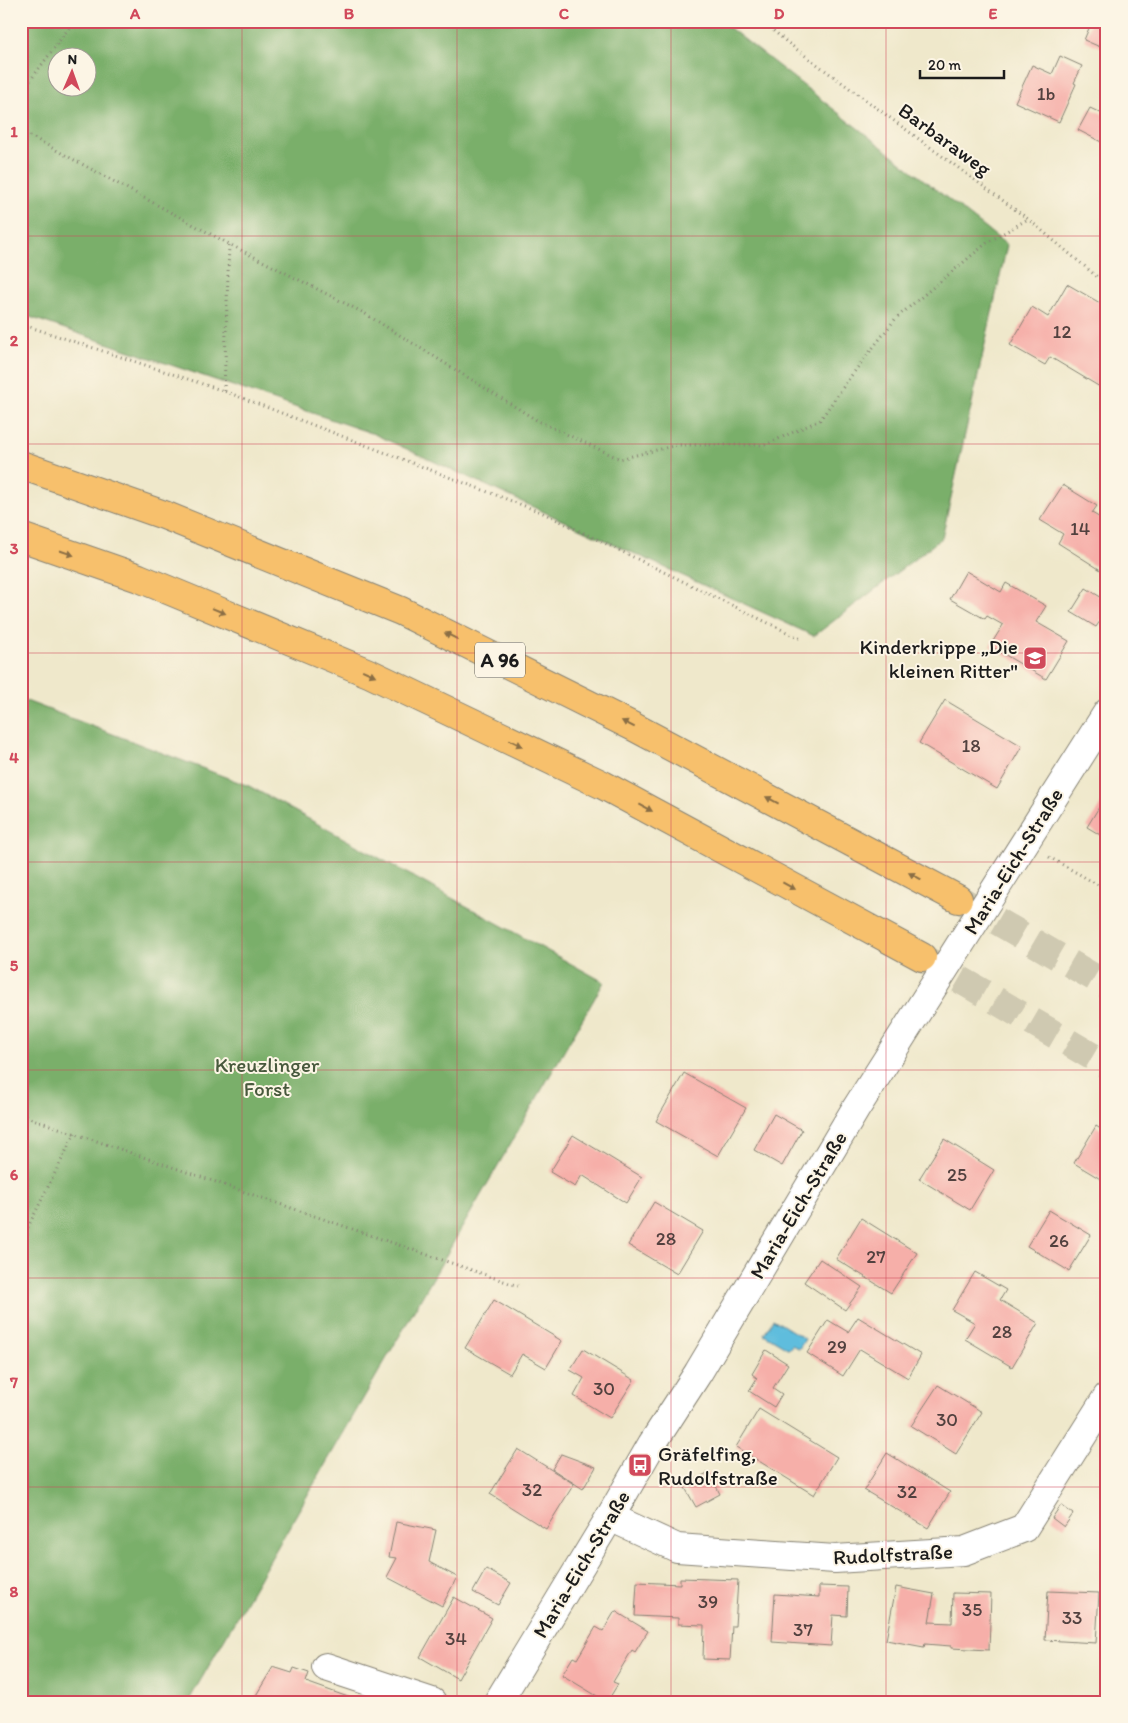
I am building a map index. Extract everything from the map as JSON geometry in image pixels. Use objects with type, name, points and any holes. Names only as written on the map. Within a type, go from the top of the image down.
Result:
[{"type":"highway","name":"A 96","points":[[21,464],[164,515],[401,611],[634,727],[958,899]]},
{"type":"highway","points":[[21,537],[139,578],[371,674],[603,785],[922,957]]},
{"type":"street","name":"Maria-Eich-Straße","points":[[498,1702],[855,1110],[1107,713]]},
{"type":"street","name":"Rudolfstraße","points":[[610,1517],[677,1548],[835,1559],[964,1551],[1024,1528],[1107,1397]]},
{"type":"street","points":[[326,1667],[432,1702]]},
{"type":"path","points":[[21,93],[74,21]]},
{"type":"path","name":"Barbaraweg","points":[[762,21],[788,43],[1028,219],[1107,285]]},
{"type":"path","points":[[21,131],[229,244],[364,314],[538,421],[620,459],[677,445],[765,445],[820,420],[896,318],[988,242],[1028,219]]},
{"type":"path","points":[[224,391],[229,244]]},
{"type":"path","points":[[21,324],[224,391],[543,513],[801,639]]},
{"type":"path","points":[[1025,842],[1107,890]]},
{"type":"path","points":[[21,1114],[518,1286]]},
{"type":"path","points":[[21,1241],[75,1133]]},
{"type":"green space","points":[[21,21],[721,21],[1007,245],[942,538],[814,636],[374,434],[21,314]]},
{"type":"green space","name":"Kreuzlinger Forst","points":[[21,699],[249,786],[604,982],[188,1702],[21,1702]]},
{"type":"water","points":[[773,1319],[805,1339],[799,1349],[792,1345],[789,1349],[764,1334]]},
{"type":"building","points":[[1092,21],[1107,21],[1107,50],[1084,40]]},
{"type":"building","points":[[1060,56],[1082,66],[1059,122],[1015,102],[1032,65],[1052,74]]},
{"type":"building","points":[[1090,108],[1107,116],[1107,145],[1078,130]]},
{"type":"building","points":[[1067,284],[1107,307],[1107,376],[1100,387],[1050,357],[1045,365],[1010,345],[1032,307],[1048,317]]},
{"type":"building","points":[[1063,485],[1097,506],[1092,513],[1107,522],[1107,574],[1058,543],[1063,534],[1040,520]]},
{"type":"building","points":[[966,571],[1001,592],[1006,583],[1046,606],[1036,622],[1069,641],[1046,679],[990,646],[1003,625],[987,616],[985,619],[950,599]]},
{"type":"building","points":[[1086,588],[1107,601],[1107,611],[1096,627],[1071,612]]},
{"type":"building","points":[[945,700],[1022,746],[997,789],[919,743]]},
{"type":"building","points":[[1107,794],[1107,839],[1087,827]]},
{"type":"building","points":[[684,1073],[746,1108],[718,1156],[656,1121]]},
{"type":"building","points":[[774,1114],[802,1130],[782,1166],[754,1150]]},
{"type":"building","points":[[1096,1126],[1107,1133],[1107,1183],[1074,1163]]},
{"type":"building","points":[[573,1135],[642,1177],[626,1203],[582,1175],[575,1187],[550,1172]]},
{"type":"building","points":[[944,1139],[994,1170],[970,1210],[919,1179]]},
{"type":"building","points":[[654,1202],[703,1231],[677,1274],[628,1245]]},
{"type":"building","points":[[1049,1210],[1091,1235],[1069,1271],[1027,1246]]},
{"type":"building","points":[[861,1218],[917,1253],[891,1293],[836,1259]]},
{"type":"building","points":[[820,1259],[862,1287],[845,1310],[804,1282]]},
{"type":"building","points":[[975,1272],[1006,1290],[1000,1300],[1038,1323],[1012,1367],[965,1339],[975,1323],[952,1310]]},
{"type":"building","points":[[494,1300],[562,1341],[546,1368],[522,1354],[510,1374],[465,1348]]},
{"type":"building","points":[[858,1317],[921,1355],[908,1378],[860,1349],[843,1376],[807,1353],[828,1320],[848,1332]]},
{"type":"building","points":[[583,1349],[634,1380],[610,1418],[574,1396],[584,1378],[570,1370]]},
{"type":"building","points":[[766,1350],[788,1364],[773,1388],[782,1394],[774,1407],[749,1391],[757,1378],[752,1374]]},
{"type":"building","points":[[938,1385],[982,1412],[956,1454],[911,1426]]},
{"type":"building","points":[[759,1409],[837,1457],[814,1495],[736,1447]]},
{"type":"building","points":[[518,1449],[574,1484],[546,1529],[490,1494]]},
{"type":"building","points":[[887,1453],[950,1492],[928,1528],[864,1490]]},
{"type":"building","points":[[561,1454],[596,1467],[583,1489],[552,1469]]},
{"type":"building","points":[[709,1472],[720,1494],[696,1507],[684,1486]]},
{"type":"building","points":[[1061,1505],[1073,1514],[1064,1527],[1052,1518]]},
{"type":"building","points":[[396,1522],[436,1530],[429,1562],[457,1577],[442,1606],[387,1577],[397,1558],[389,1557]]},
{"type":"building","points":[[486,1569],[511,1583],[498,1605],[473,1592]]},
{"type":"building","points":[[680,1578],[738,1580],[735,1626],[732,1626],[730,1660],[703,1659],[704,1625],[678,1624],[678,1618],[635,1616],[637,1582],[680,1584]]},
{"type":"building","points":[[819,1586],[848,1587],[847,1616],[833,1615],[831,1646],[772,1642],[775,1594],[819,1597]]},
{"type":"building","points":[[896,1587],[934,1594],[929,1622],[952,1623],[953,1593],[991,1594],[989,1650],[951,1648],[951,1646],[925,1644],[924,1647],[886,1640]]},
{"type":"building","points":[[1048,1591],[1099,1593],[1096,1643],[1045,1640]]},
{"type":"building","points":[[454,1597],[492,1618],[458,1679],[420,1657]]},
{"type":"building","points":[[615,1611],[648,1631],[635,1652],[632,1650],[613,1682],[618,1684],[607,1702],[562,1675],[573,1657],[577,1659],[596,1627],[603,1631]]},
{"type":"building","points":[[273,1667],[292,1673],[294,1668],[309,1673],[306,1682],[362,1702],[252,1702]]},
{"type":"tunnel","points":[[961,900],[1107,985]]},
{"type":"tunnel","points":[[923,958],[1107,1065]]},
{"type":"place","name":"Kinderkrippe „Die kleinen Ritter\"","points":[[1035,658]]},
{"type":"place","name":"Gräfelfing, Rudolfstraße","points":[[640,1465]]}]
